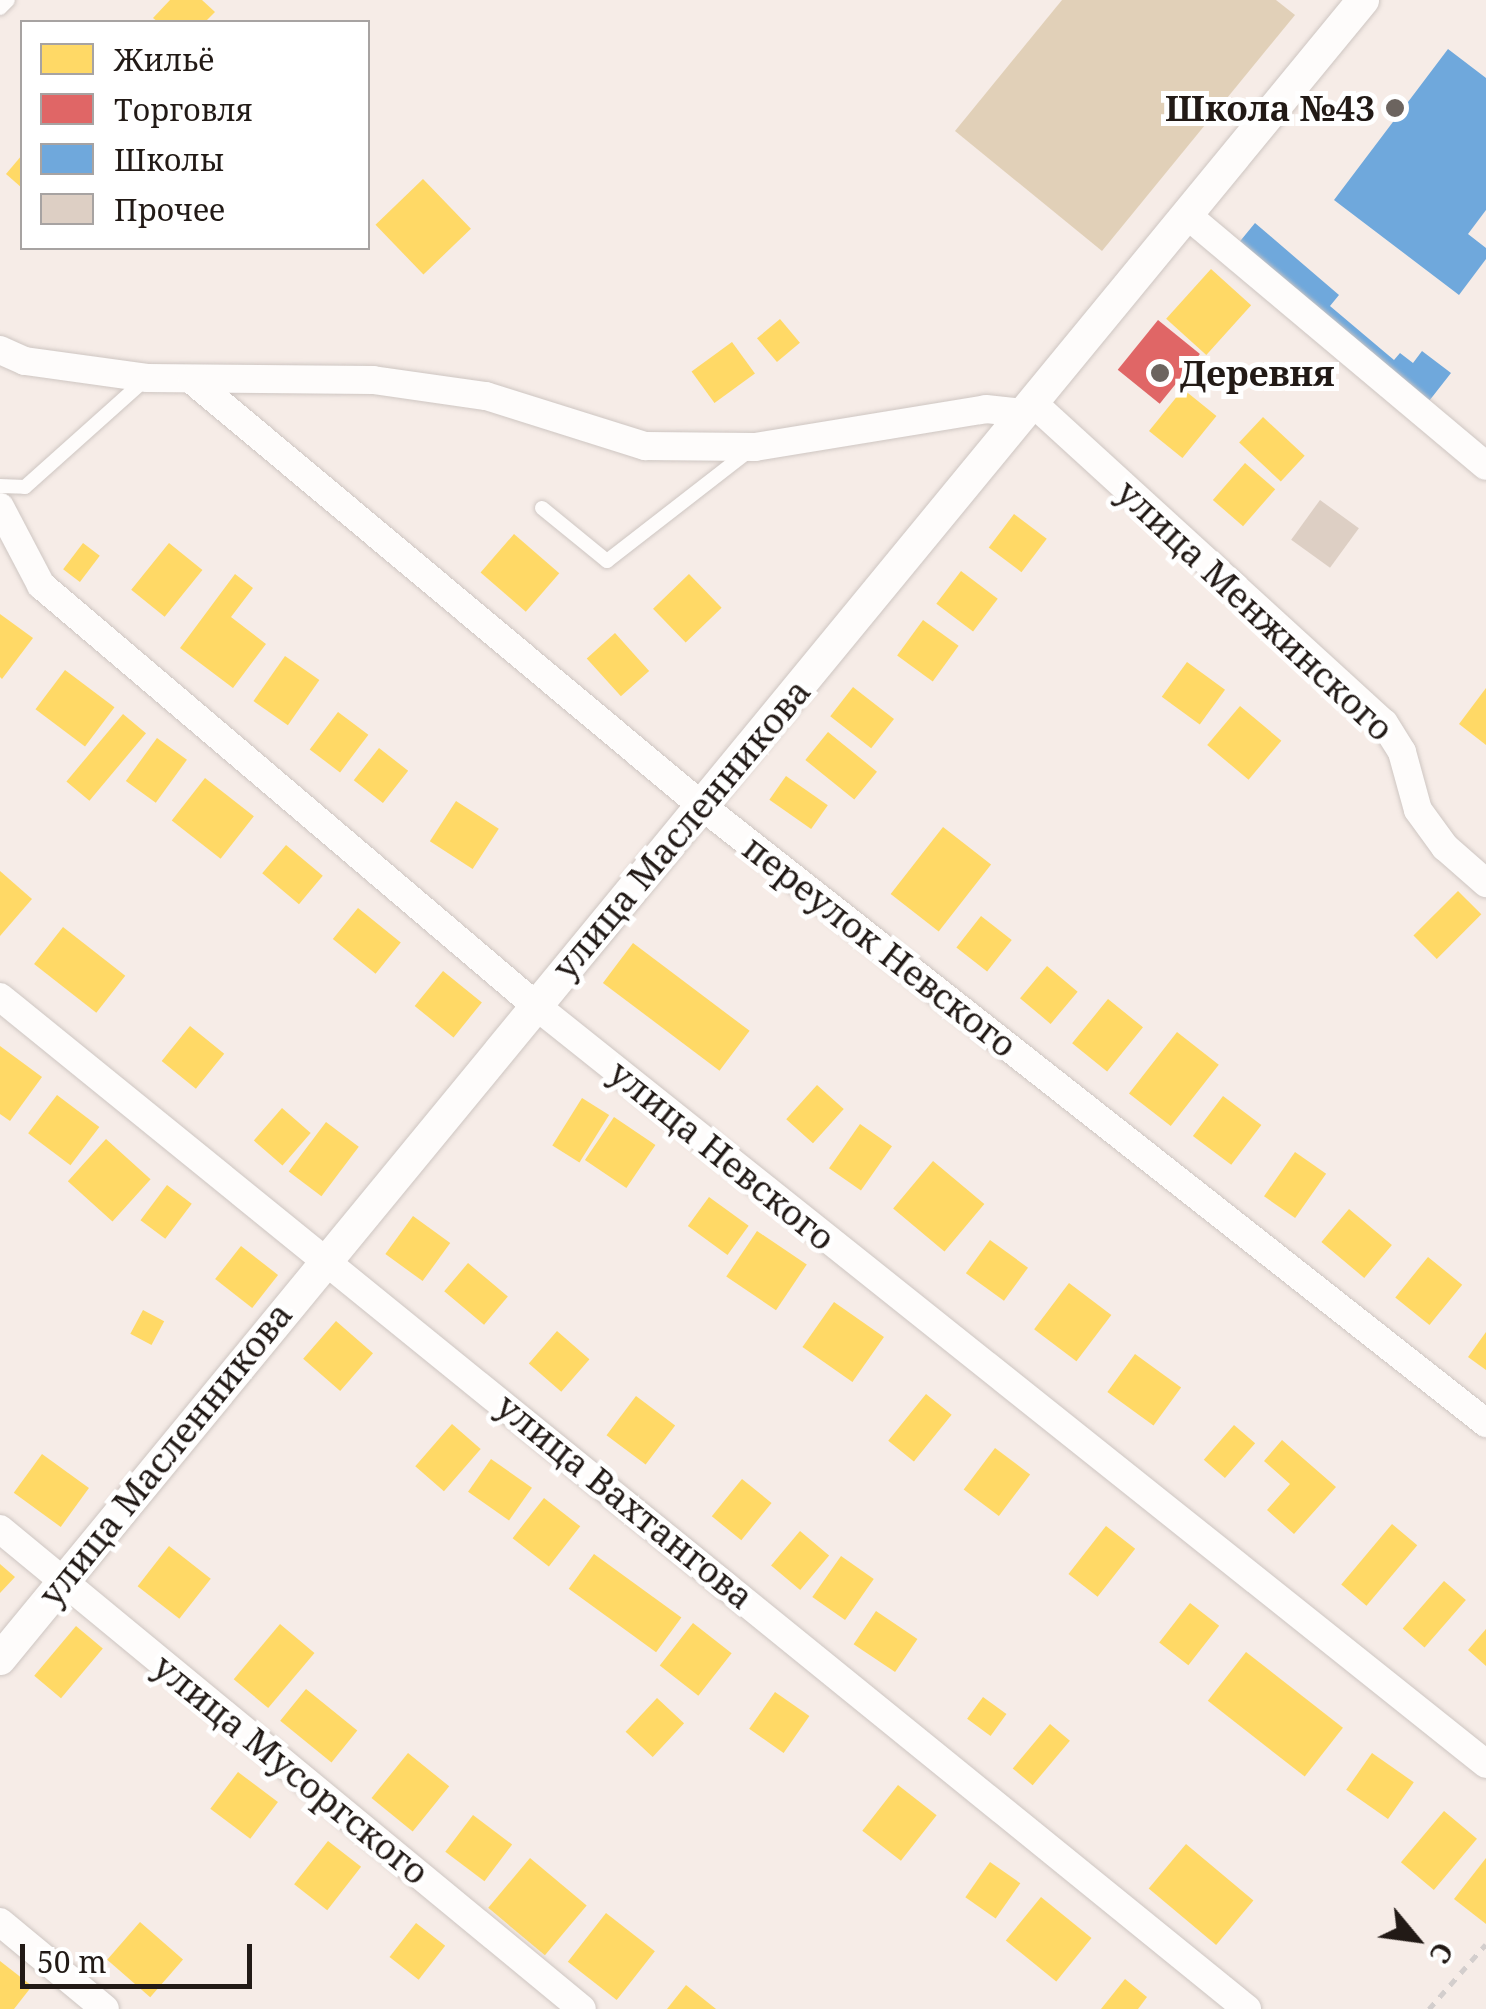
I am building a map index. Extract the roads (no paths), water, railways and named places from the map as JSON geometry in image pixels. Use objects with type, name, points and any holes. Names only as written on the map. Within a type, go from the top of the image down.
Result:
[{"type":"street","name":"улица Масленникова","points":[[0,1659],[61,1579],[1187,215],[1349,5]]},
{"type":"street","points":[[1187,215],[1486,466]]},
{"type":"street","points":[[0,350],[25,361],[147,378],[373,380],[486,396],[645,446],[755,447],[986,409],[1028,408]]},
{"type":"street","name":"переулок Невского","points":[[192,380],[702,806],[1486,1423]]},
{"type":"street","name":"улица Менжинского","points":[[1028,408],[1384,723],[1402,752],[1418,810],[1445,846],[1486,883]]},
{"type":"street","name":"улица Невского","points":[[0,507],[41,584],[535,1005],[1486,1764]]},
{"type":"street","name":"улица Вахтангова","points":[[0,997],[327,1257],[1246,2009]]},
{"type":"street","name":"улица Мусоргского","points":[[0,1529],[582,2009]]},
{"type":"street","points":[[0,1922],[105,2009]]},
{"type":"lane","points":[[0,8],[8,0]]},
{"type":"lane","points":[[0,486],[25,487],[147,378]]},
{"type":"lane","points":[[542,508],[607,560],[755,447]]},
{"type":"place","name":"Школа №43","points":[[1395,108]]},
{"type":"place","name":"Деревня","points":[[1160,373]]}]
